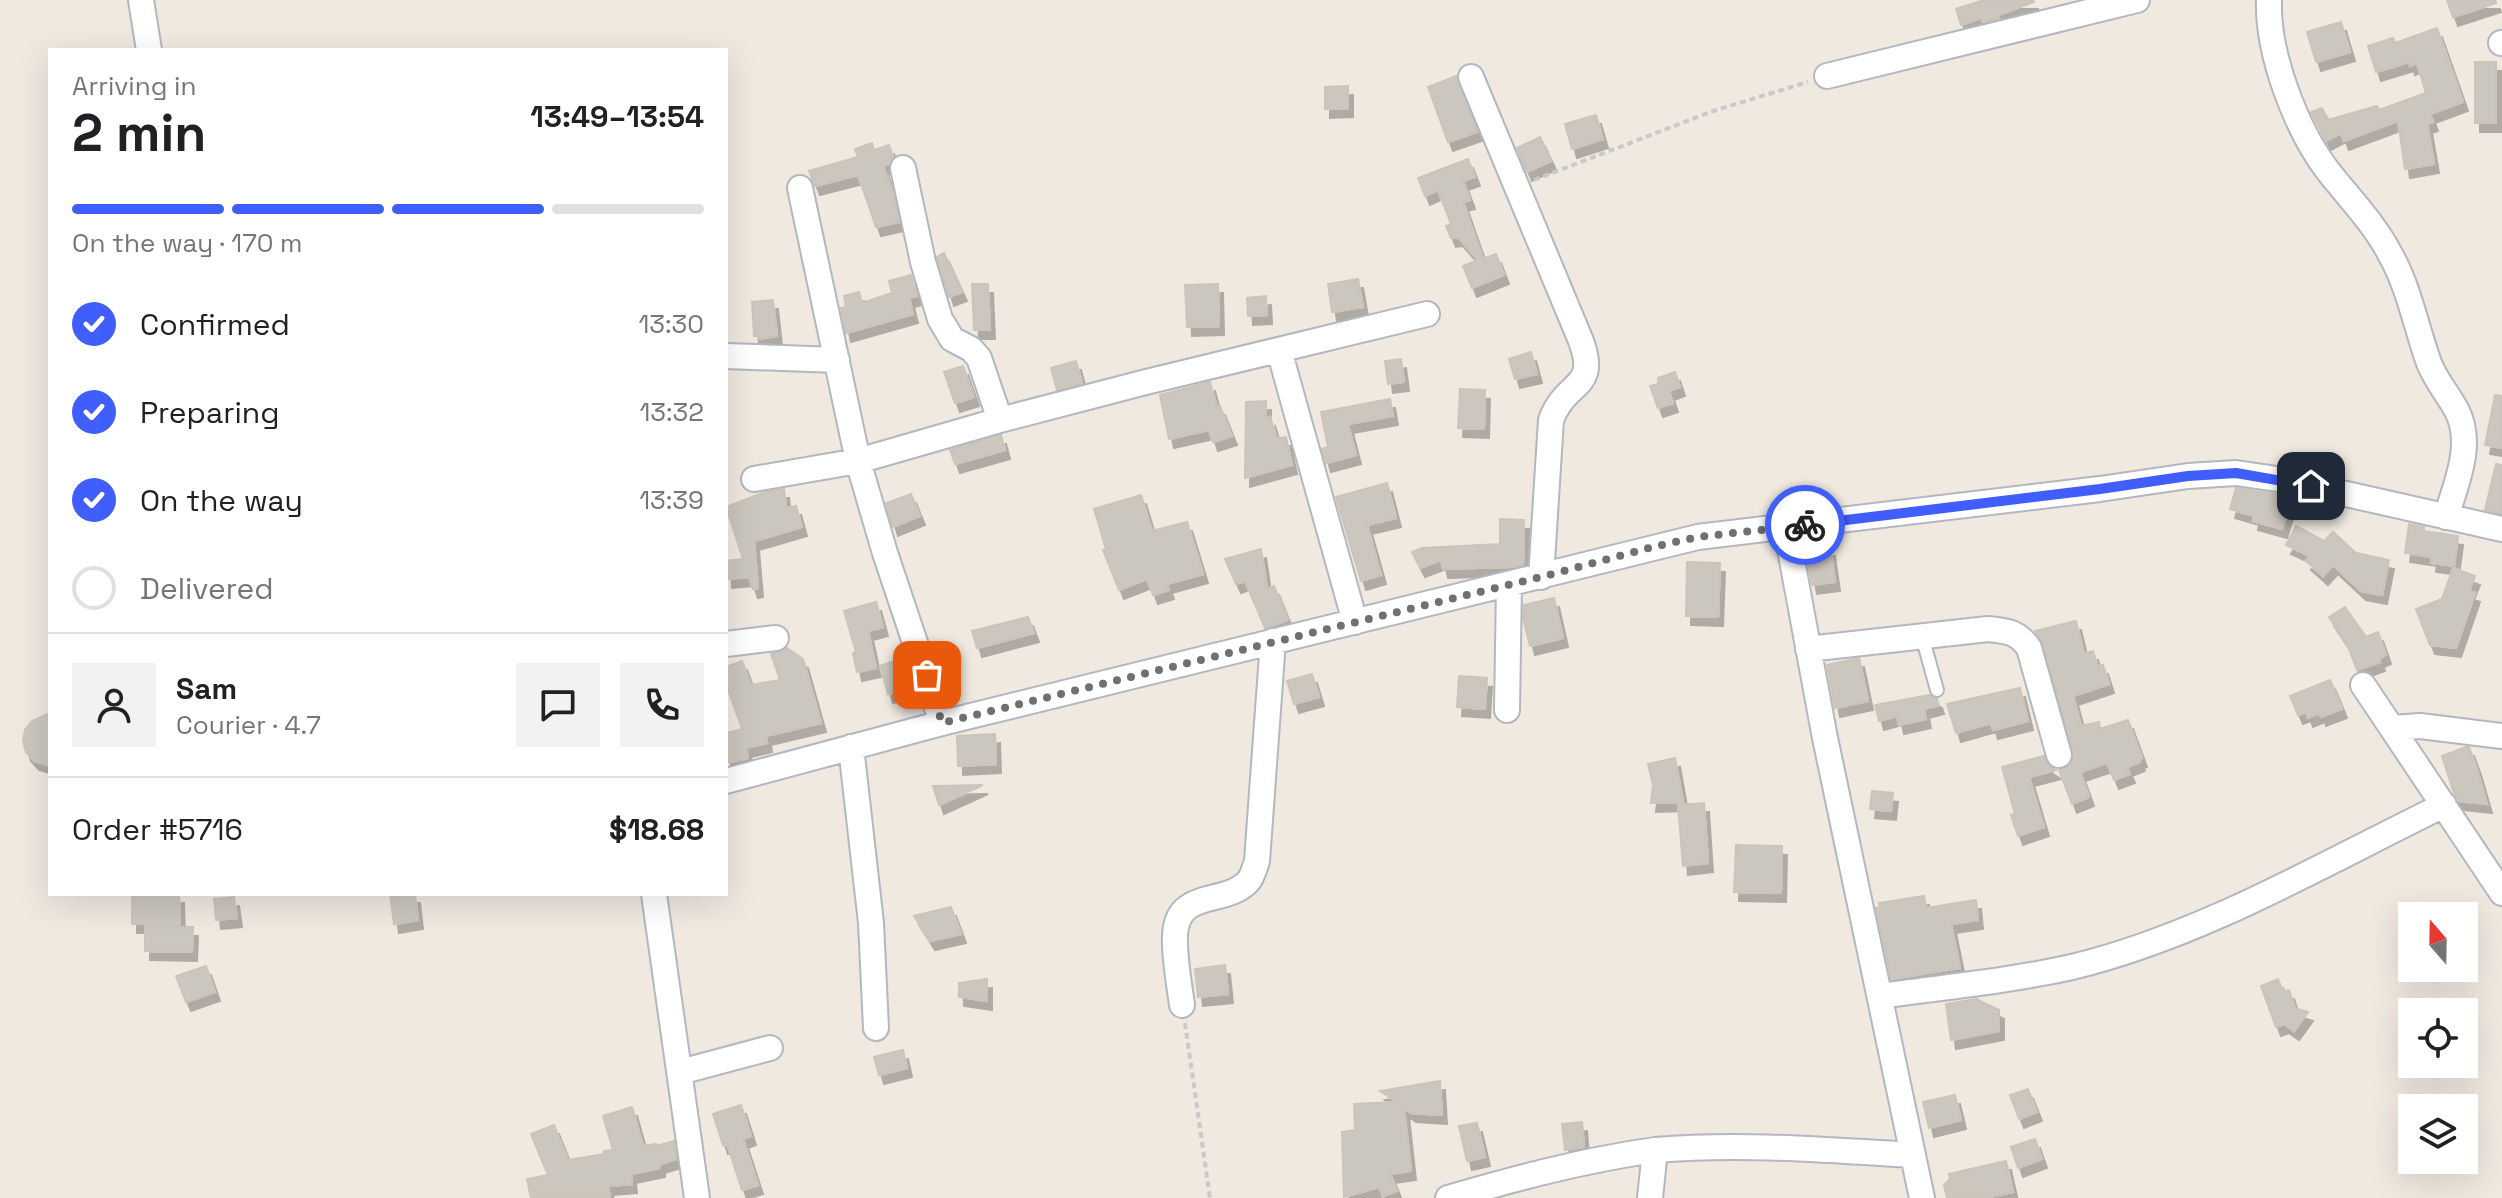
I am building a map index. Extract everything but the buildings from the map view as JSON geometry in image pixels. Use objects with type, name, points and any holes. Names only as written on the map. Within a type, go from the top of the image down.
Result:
[{"type":"street","points":[[141,0],[149,48]]},
{"type":"street","points":[[1827,76],[2137,0]]},
{"type":"street","points":[[2269,0],[2275,51],[2312,149],[2378,233],[2392,257],[2430,367],[2457,411],[2464,430],[2463,456],[2446,517]]},
{"type":"street","points":[[1471,77],[1581,341],[1588,367],[1584,377],[1556,405],[1551,420],[1541,577]]},
{"type":"street","points":[[903,168],[923,262],[940,319],[952,339],[971,349],[979,358],[1000,420]]},
{"type":"street","points":[[800,188],[858,461],[942,723]]},
{"type":"street","points":[[754,479],[858,461],[1000,420],[1427,314]]},
{"type":"street","points":[[1279,350],[1355,622]]},
{"type":"street","points":[[728,356],[837,360]]},
{"type":"street","points":[[728,780],[942,723],[1698,537],[2188,476],[2236,473],[2284,480],[2502,529]]},
{"type":"street","points":[[1786,528],[1808,649],[1922,1198]]},
{"type":"street","points":[[1507,710],[1509,585]]},
{"type":"street","points":[[1808,649],[1988,629],[2011,631],[2021,637],[2029,648],[2059,755]]},
{"type":"street","points":[[728,644],[776,638]]},
{"type":"street","points":[[1182,1005],[1175,935],[1178,920],[1185,909],[1198,901],[1245,884],[1252,877],[1257,861],[1273,641]]},
{"type":"street","points":[[2363,685],[2502,893]]},
{"type":"street","points":[[2393,728],[2420,726],[2502,736]]},
{"type":"street","points":[[851,747],[871,923],[876,1028]]},
{"type":"street","points":[[1880,996],[2071,967],[2133,949],[2269,892],[2444,805]]},
{"type":"street","points":[[654,896],[697,1198]]},
{"type":"street","points":[[680,1072],[770,1048]]},
{"type":"street","points":[[1448,1198],[1603,1157],[1655,1150],[1758,1146],[1913,1155]]},
{"type":"street","points":[[1650,1198],[1655,1150]]},
{"type":"lane","points":[[1922,636],[1937,690]]},
{"type":"path","points":[[1517,187],[1713,111],[1827,76]]},
{"type":"path","points":[[1182,1005],[1210,1198]]},
{"type":"way so far","points":[[927,675],[942,723],[1653,547],[1698,537],[1805,525]]},
{"type":"route","points":[[1805,525],[2188,476],[2236,473],[2311,486]]}]
